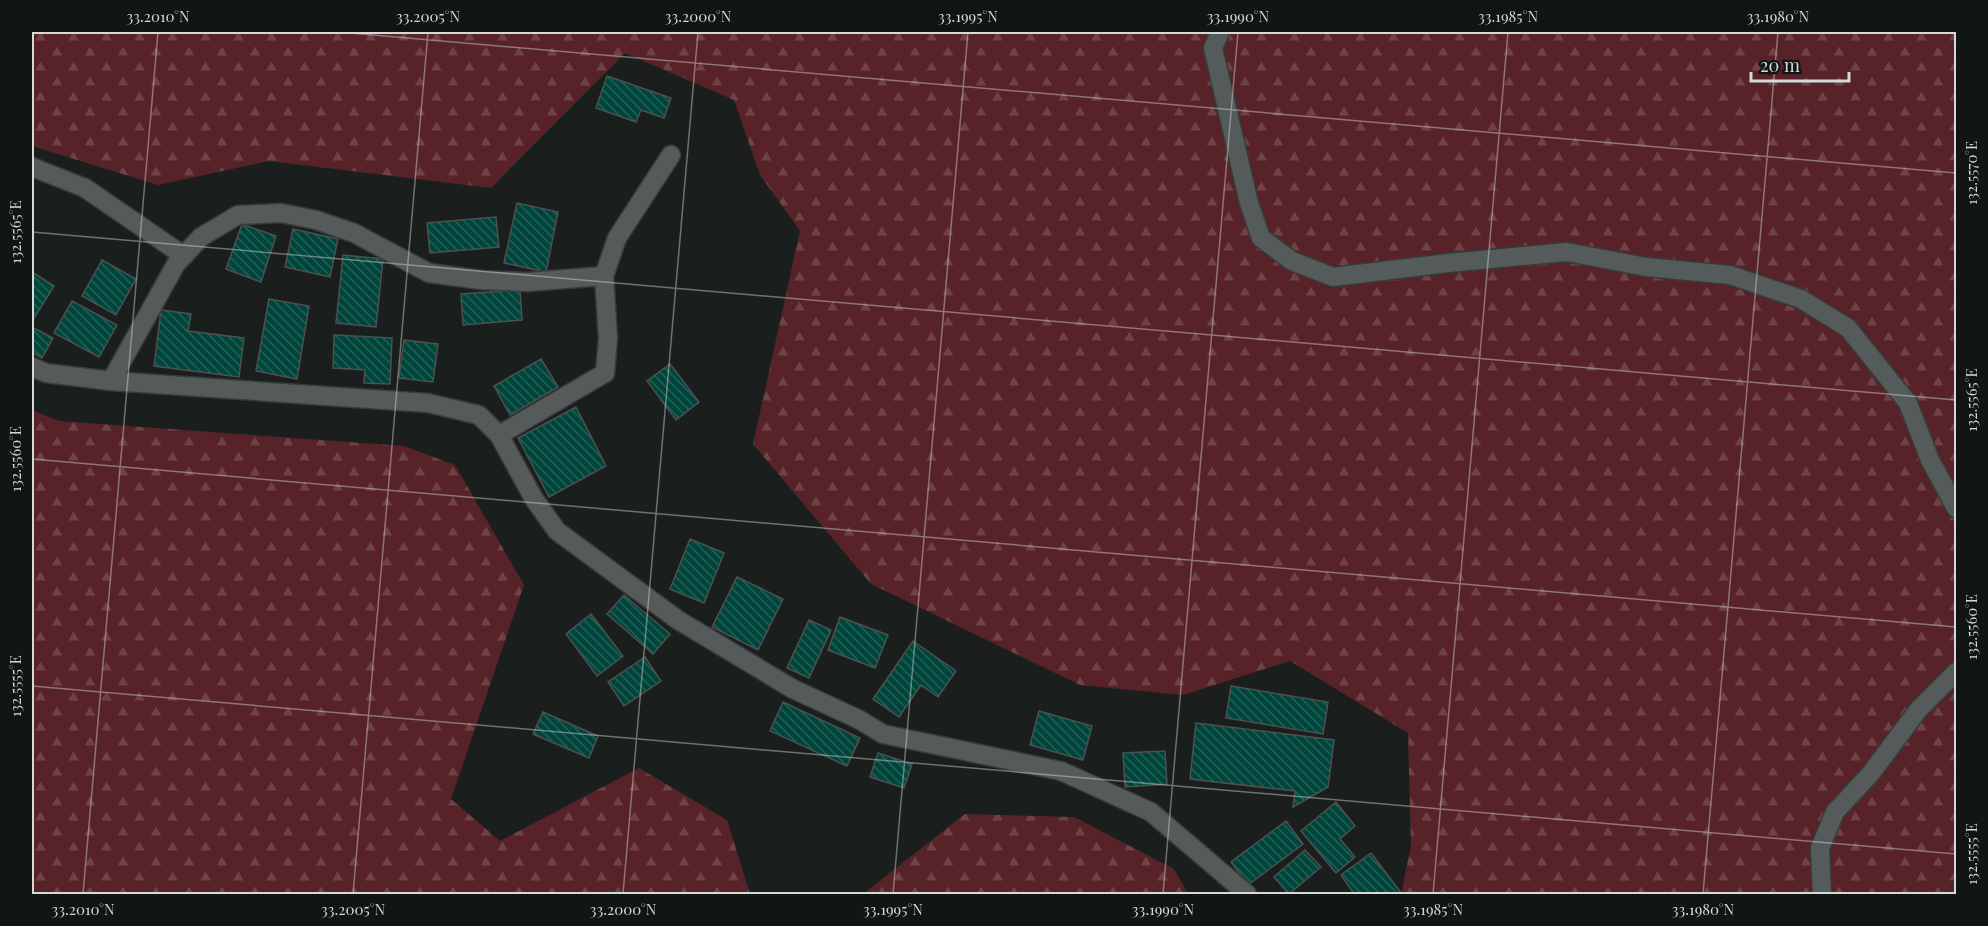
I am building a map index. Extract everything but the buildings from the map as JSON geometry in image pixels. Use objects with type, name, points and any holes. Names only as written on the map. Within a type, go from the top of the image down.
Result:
[{"type":"street","points":[[1220,32],[1213,48],[1249,203],[1261,238],[1292,261],[1333,277],[1567,252],[1646,267],[1730,275],[1801,299],[1848,328],[1908,403],[1930,460],[1956,508]]},
{"type":"street","points":[[499,435],[605,374],[608,338],[604,276],[617,238],[671,155]]},
{"type":"street","points":[[32,167],[85,188],[184,256]]},
{"type":"street","points":[[111,381],[171,273],[184,256],[201,237],[238,215],[281,213],[316,220],[354,232],[429,273],[481,280],[527,282],[604,276]]},
{"type":"street","points":[[32,367],[46,373],[111,381],[428,403],[478,416],[499,435],[534,499],[557,531],[678,620],[793,689],[858,719],[883,734],[1061,771],[1151,812],[1246,894]]},
{"type":"street","points":[[1822,894],[1820,848],[1835,812],[1872,772],[1918,710],[1956,672]]},
{"type":"green space","points":[[32,32],[1956,32],[1956,894],[1401,894],[1411,846],[1408,733],[1290,661],[1183,695],[1080,685],[871,584],[753,444],[800,231],[760,175],[734,100],[625,53],[491,188],[269,161],[158,185],[32,146]]},
{"type":"green space","points":[[32,410],[59,421],[404,446],[455,465],[524,585],[451,799],[500,841],[639,768],[727,820],[750,894],[32,894]]},
{"type":"green space","points":[[965,814],[1074,817],[1174,869],[1188,894],[863,894]]}]
